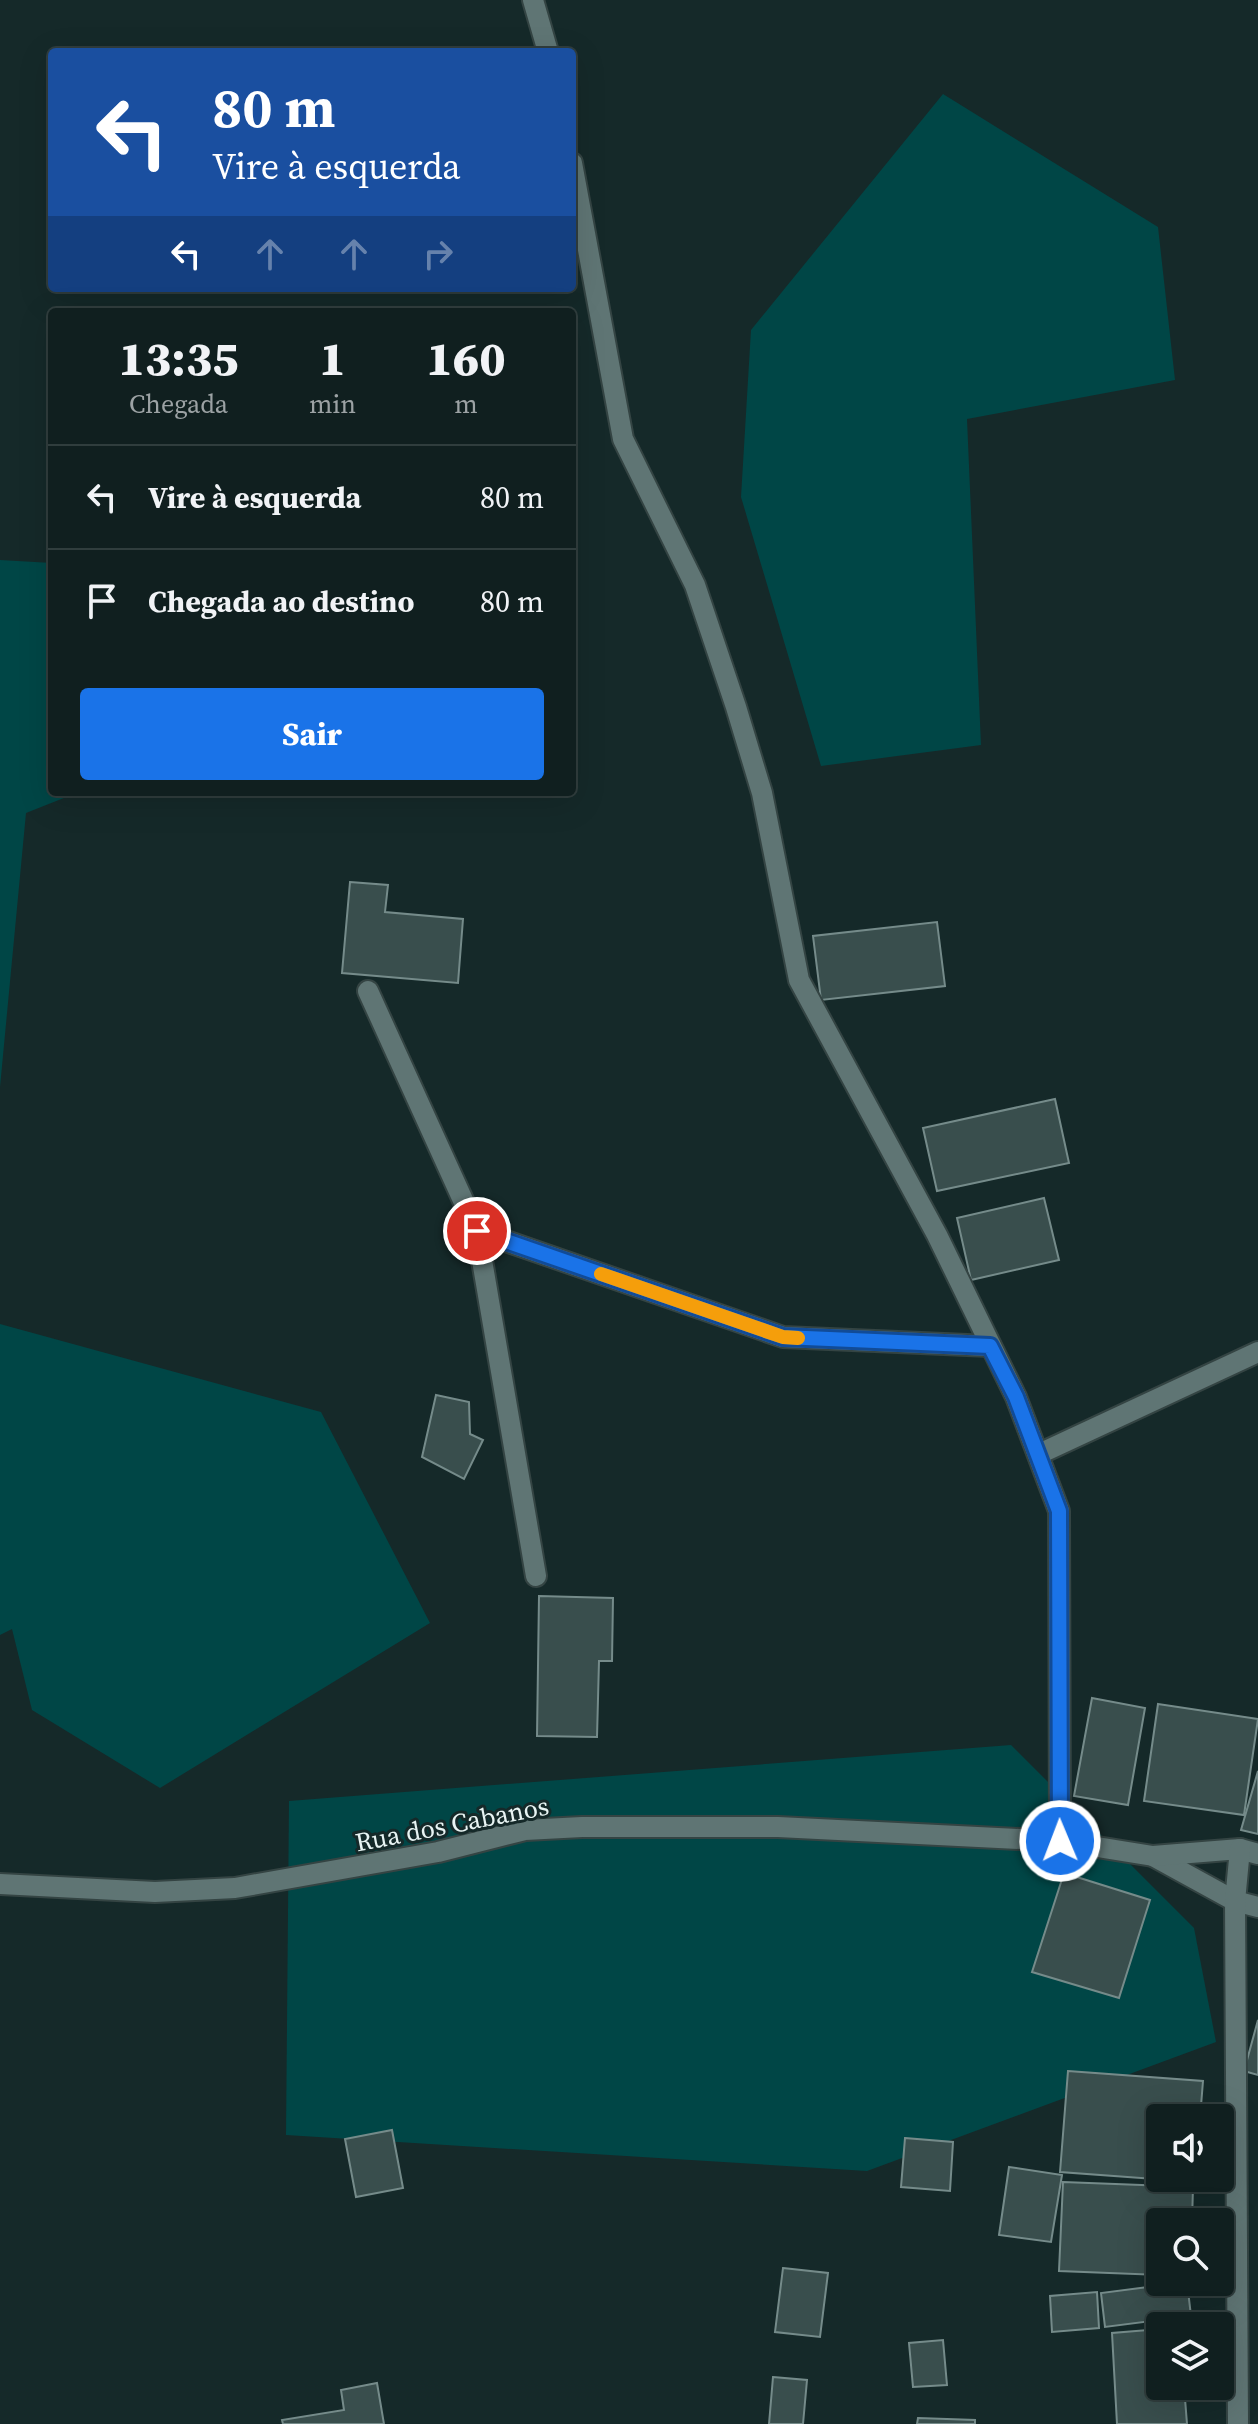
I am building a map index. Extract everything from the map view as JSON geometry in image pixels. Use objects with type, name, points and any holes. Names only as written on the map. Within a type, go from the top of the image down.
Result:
[{"type":"street","points":[[533,0],[547,48]]},
{"type":"street","points":[[576,185],[623,439],[695,585],[736,707],[762,793],[799,980],[937,1235],[1039,1454],[1059,1511],[1060,1841]]},
{"type":"street","points":[[368,991],[477,1231],[536,1576]]},
{"type":"street","points":[[477,1231],[783,1337],[990,1346]]},
{"type":"street","points":[[1039,1454],[1258,1352]]},
{"type":"street","name":"Rua dos Cabanos","points":[[0,1884],[155,1892],[235,1888],[438,1852],[525,1830],[582,1827],[778,1827],[1060,1841],[1153,1856]]},
{"type":"street","points":[[1153,1856],[1249,1851],[1235,1901],[1238,2424]]},
{"type":"street","points":[[1153,1856],[1235,1901],[1258,1907]]},
{"type":"shaded area","points":[[943,94],[1158,227],[1175,380],[967,419],[981,745],[821,766],[741,497],[751,330]]},
{"type":"shaded area","points":[[0,560],[48,563],[48,796],[69,796],[26,813],[0,1087]]},
{"type":"shaded area","points":[[0,1324],[321,1412],[430,1623],[160,1788],[32,1710],[12,1629],[0,1635]]},
{"type":"shaded area","points":[[1011,1745],[1194,1928],[1216,2042],[867,2171],[286,2135],[289,1801]]},
{"type":"building","points":[[350,882],[388,885],[385,912],[463,919],[458,983],[342,973]]},
{"type":"building","points":[[937,922],[945,986],[821,1000],[813,936]]},
{"type":"building","points":[[1055,1099],[1069,1163],[937,1191],[923,1128]]},
{"type":"building","points":[[1044,1198],[1059,1260],[971,1280],[957,1218]]},
{"type":"building","points":[[436,1395],[469,1402],[470,1434],[483,1440],[464,1479],[422,1457]]},
{"type":"building","points":[[539,1596],[613,1598],[612,1661],[599,1661],[597,1737],[537,1736]]},
{"type":"building","points":[[1092,1698],[1145,1708],[1128,1805],[1074,1796]]},
{"type":"building","points":[[1158,1704],[1258,1719],[1244,1815],[1144,1801]]},
{"type":"building","points":[[1258,1771],[1258,1834],[1241,1830]]},
{"type":"building","points":[[1064,1873],[1150,1900],[1119,1998],[1032,1972]]},
{"type":"building","points":[[1258,2020],[1258,2075],[1244,2071]]},
{"type":"building","points":[[1068,2071],[1203,2081],[1201,2104],[1146,2104],[1146,2178],[1060,2172]]},
{"type":"building","points":[[392,2130],[403,2188],[356,2197],[345,2139]]},
{"type":"building","points":[[905,2138],[953,2142],[950,2191],[901,2187]]},
{"type":"building","points":[[1009,2167],[1062,2175],[1051,2242],[999,2235]]},
{"type":"building","points":[[1063,2182],[1146,2185],[1146,2192],[1193,2192],[1192,2208],[1146,2208],[1146,2274],[1059,2271]]},
{"type":"building","points":[[783,2268],[828,2273],[820,2337],[775,2332]]},
{"type":"building","points":[[1146,2287],[1146,2296],[1189,2296],[1191,2312],[1146,2312],[1146,2322],[1105,2327],[1101,2293]]},
{"type":"building","points":[[1097,2292],[1099,2328],[1052,2332],[1050,2296]]},
{"type":"building","points":[[1146,2330],[1146,2400],[1185,2400],[1187,2424],[1117,2424],[1112,2333]]},
{"type":"building","points":[[943,2340],[947,2385],[913,2387],[909,2343]]},
{"type":"building","points":[[773,2377],[807,2380],[803,2424],[769,2424]]},
{"type":"building","points":[[377,2383],[384,2424],[283,2424],[282,2420],[344,2410],[341,2390]]},
{"type":"building","points":[[918,2418],[975,2420],[975,2424],[917,2424]]},
{"type":"slow traffic","points":[[601,1274],[783,1337],[798,1338]]},
{"type":"route","points":[[477,1231],[783,1337],[990,1346],[1016,1397],[1050,1479],[1059,1511],[1057,1652],[1060,1841]]}]
